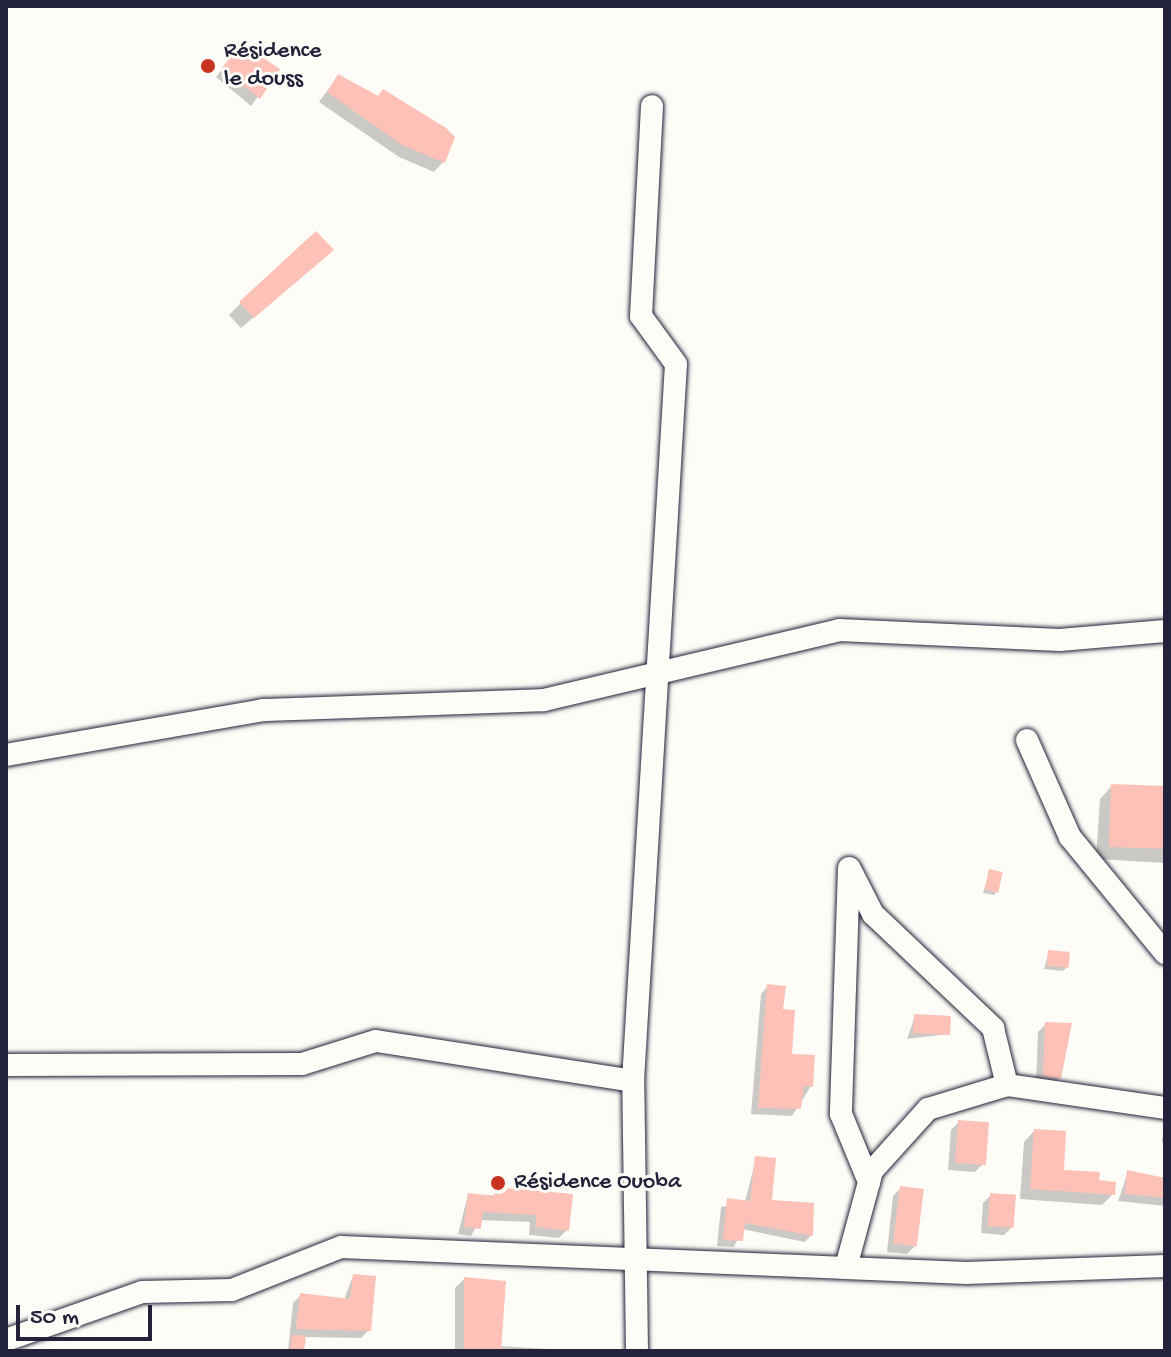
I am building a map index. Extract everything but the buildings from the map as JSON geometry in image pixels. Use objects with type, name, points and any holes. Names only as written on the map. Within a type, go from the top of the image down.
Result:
[{"type":"street","points":[[637,1351],[633,1081],[676,364],[641,316],[652,106]]},
{"type":"street","points":[[6,755],[263,710],[544,700],[839,630],[1044,640],[1165,631]]},
{"type":"street","points":[[1027,740],[1070,837],[1165,953]]},
{"type":"street","points":[[869,1182],[841,1114],[849,868],[873,914],[993,1028],[1007,1085]]},
{"type":"street","points":[[6,1065],[302,1064],[376,1041],[633,1081]]},
{"type":"street","points":[[846,1267],[869,1182],[928,1109],[1007,1085],[1165,1108]]},
{"type":"street","points":[[6,1340],[142,1292],[232,1290],[341,1247],[635,1263],[966,1273],[1165,1266]]},
{"type":"place","name":"Résidence le douss","points":[[208,66]]},
{"type":"place","name":"Résidence Ouoba","points":[[498,1183]]}]
